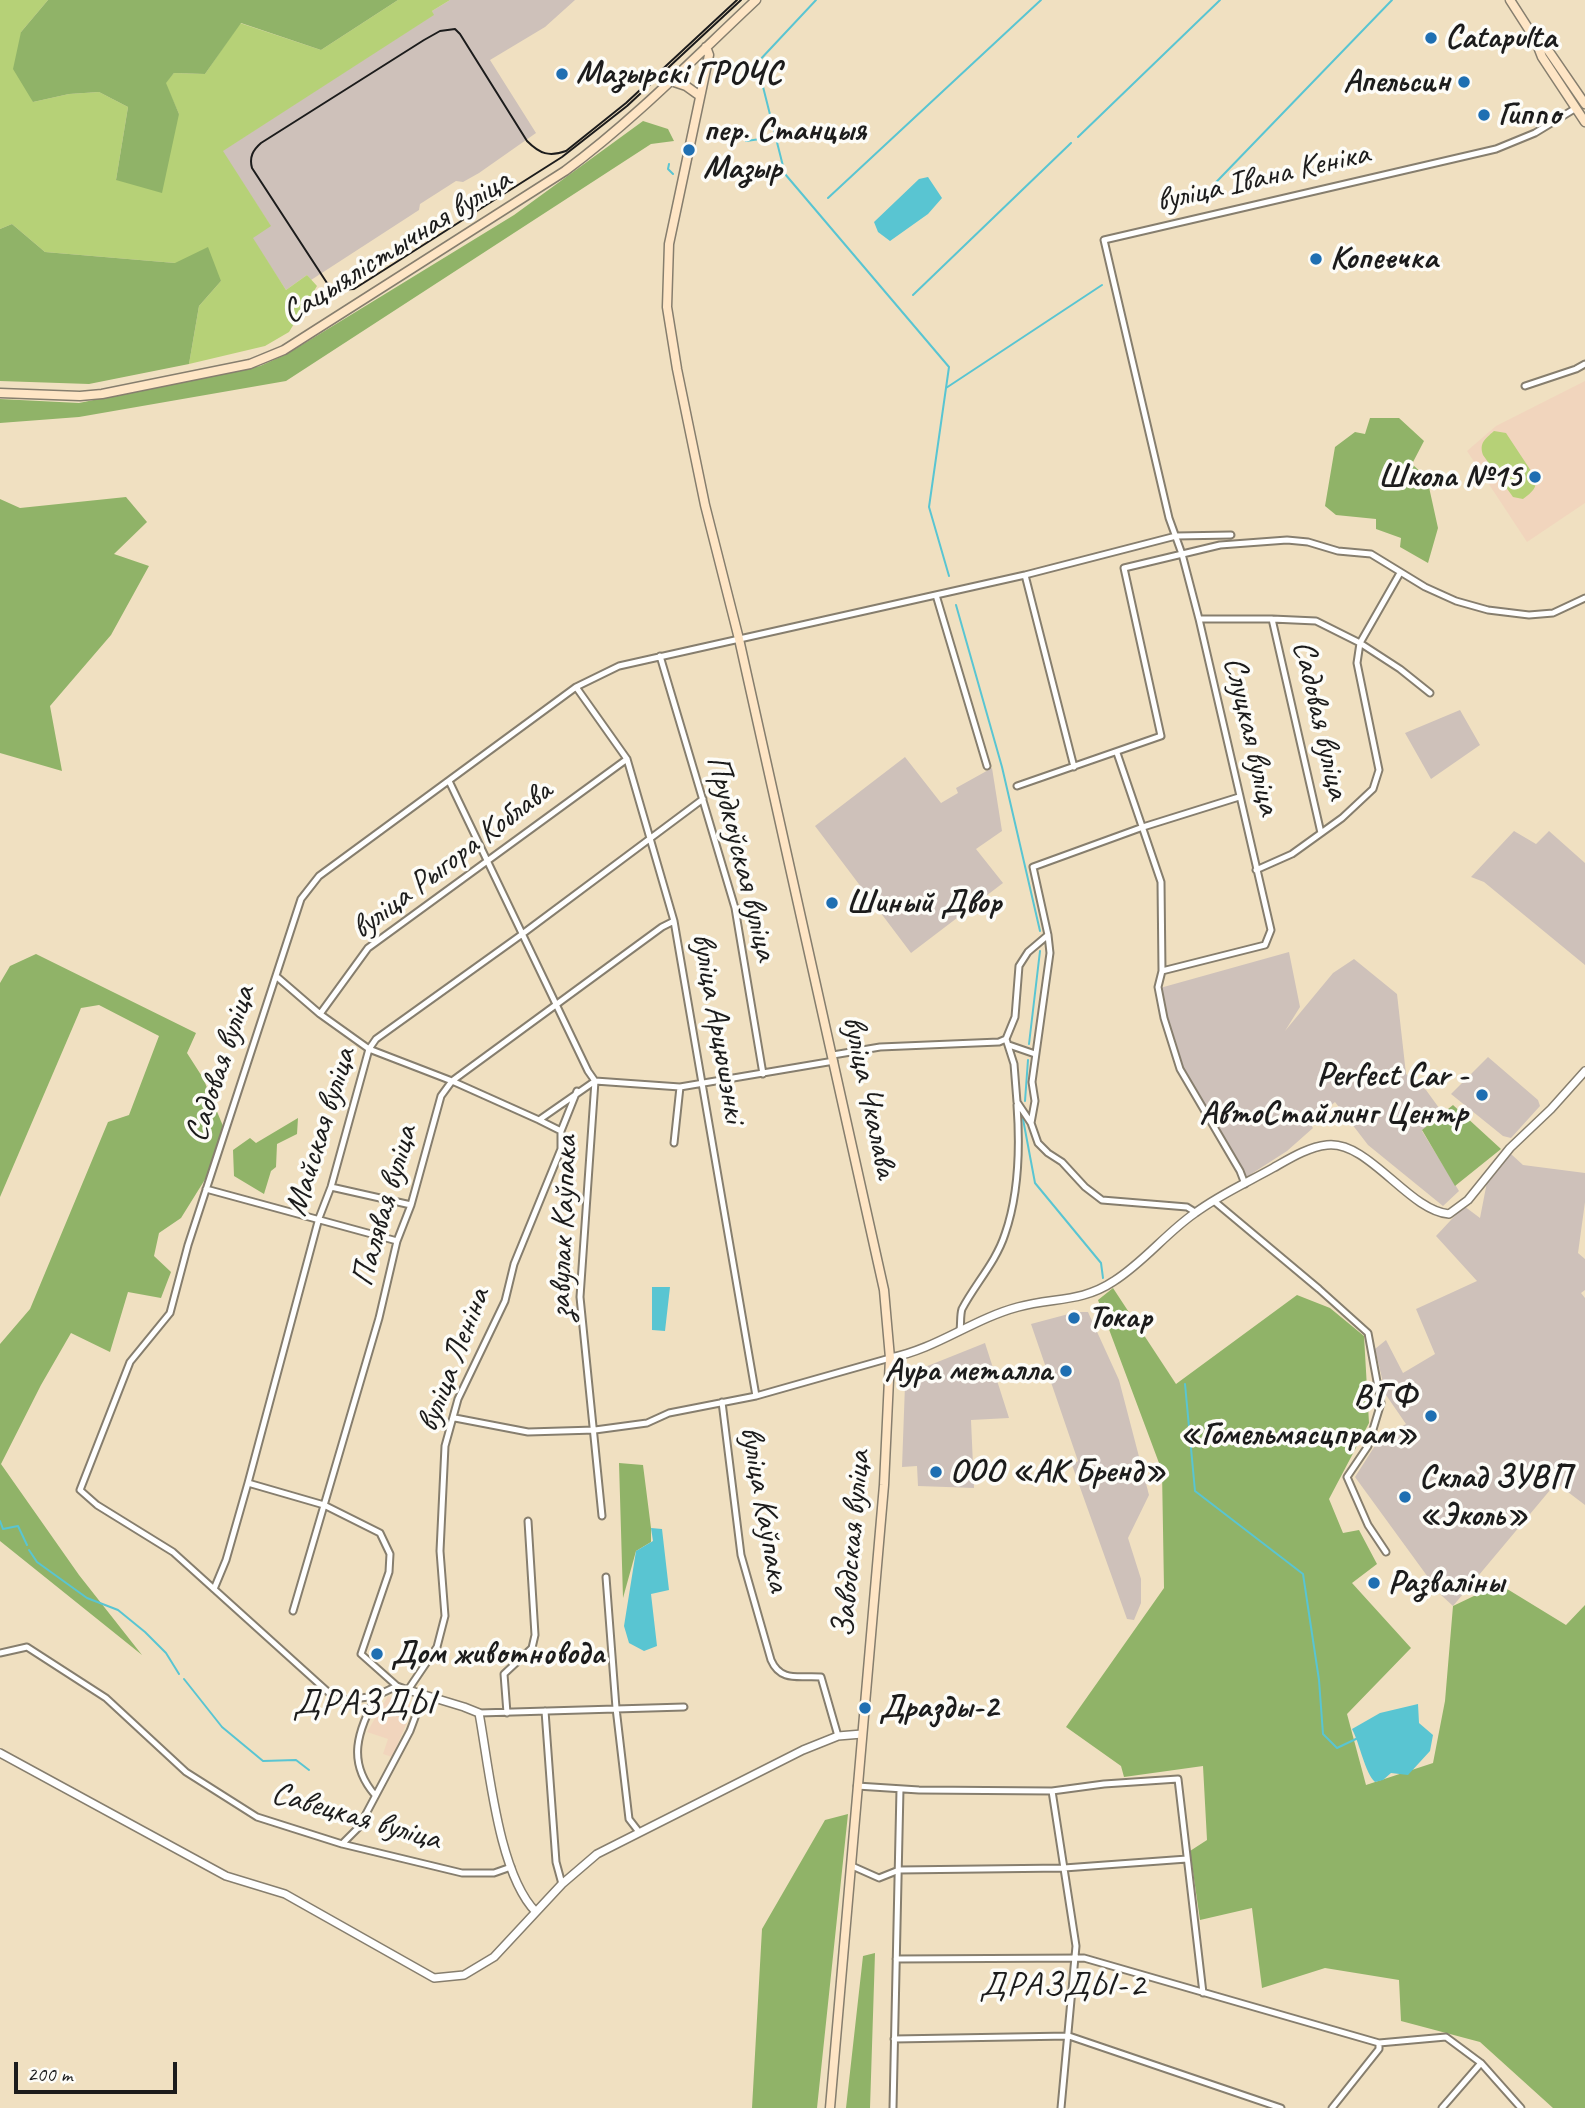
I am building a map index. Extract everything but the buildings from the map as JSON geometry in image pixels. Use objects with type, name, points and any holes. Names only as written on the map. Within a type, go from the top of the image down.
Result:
[{"type":"main road","name":"Сацыялістычная вуліца","points":[[0,393],[91,395],[250,364],[275,354],[565,171],[671,80],[756,0]]},
{"type":"main road","points":[[1510,0],[1535,39],[1539,53],[1583,104],[1585,122]]},
{"type":"main road","name":"вуліца Чкалава","points":[[706,47],[709,55],[669,244],[667,307],[705,505],[739,639],[884,1290],[890,1358]]},
{"type":"main road","points":[[671,80],[700,96]]},
{"type":"main road","name":"Заводская вуліца","points":[[830,2108],[884,1485],[890,1358]]},
{"type":"street","name":"вуліца Івана Кеніка","points":[[1140,391],[1104,240],[1496,149],[1535,133],[1583,104]]},
{"type":"street","points":[[1525,386],[1585,364]]},
{"type":"street","name":"Слуцкая вуліца","points":[[1140,391],[1169,518],[1182,554],[1199,619],[1237,798],[1271,930],[1265,945],[1162,971]]},
{"type":"street","name":"Садовая вуліца","points":[[214,1589],[173,1552],[97,1505],[80,1490],[130,1362],[170,1313],[206,1189],[301,899],[319,876],[576,687],[619,666],[1025,575],[1176,536],[1231,535]]},
{"type":"street","points":[[1017,786],[1161,736],[1124,568],[1220,545],[1260,540],[1298,541],[1338,551],[1371,554],[1425,587],[1488,611],[1529,615],[1553,613],[1585,598]]},
{"type":"street","points":[[1256,870],[1292,854],[1342,818],[1373,789],[1379,771],[1357,663],[1360,643],[1400,573]]},
{"type":"street","points":[[1025,575],[1074,767]]},
{"type":"street","points":[[936,595],[988,766]]},
{"type":"street","points":[[1199,619],[1316,621],[1360,643],[1430,693]]},
{"type":"street","name":"Садовая вуліца","points":[[1272,619],[1321,833]]},
{"type":"street","name":"Прудкоўская вуліца","points":[[660,656],[735,908],[763,1074]]},
{"type":"street","name":"вуліца Арцюшэнкі","points":[[576,687],[627,759],[674,921],[755,1396]]},
{"type":"street","points":[[1117,753],[1161,882],[1162,971],[1158,987],[1162,1008],[1181,1069],[1245,1184]]},
{"type":"street","name":"вуліца Рыгора Коблава","points":[[320,1014],[368,948],[627,759]]},
{"type":"street","points":[[449,781],[595,1081]]},
{"type":"street","points":[[1031,1124],[1035,1101],[1032,1082],[1035,1054],[1050,953],[1033,867],[1143,827],[1237,798]]},
{"type":"street","name":"Майская вуліца","points":[[214,1589],[226,1560],[319,1219],[331,1187],[369,1049],[376,1039],[703,799]]},
{"type":"street","name":"Палявая вуліца","points":[[293,1611],[379,1318],[397,1241],[411,1205],[441,1096],[452,1082],[662,927],[674,921]]},
{"type":"street","points":[[960,1331],[961,1311],[1005,1236],[1014,1197],[1019,1133],[1014,1064],[1008,1042],[1015,1017],[1019,965],[1028,952],[1048,935]]},
{"type":"street","points":[[276,976],[320,1014],[369,1049],[452,1082],[561,1131]]},
{"type":"street","points":[[538,1120],[595,1081],[680,1087],[763,1074],[880,1047],[1008,1042],[1035,1054]]},
{"type":"street","points":[[890,1358],[909,1354],[979,1321],[1019,1306],[1092,1294],[1116,1280],[1195,1212],[1300,1153],[1328,1144],[1347,1148],[1428,1208],[1448,1214],[1468,1199],[1510,1148],[1551,1109],[1585,1071]]},
{"type":"street","name":"завулак Каўпака","points":[[595,1081],[580,1297],[602,1516]]},
{"type":"street","points":[[674,1143],[680,1087]]},
{"type":"street","name":"вуліца Леніна","points":[[408,1690],[437,1647],[445,1616],[440,1551],[445,1446],[455,1418],[458,1399],[505,1301],[514,1264],[561,1149],[561,1131],[577,1091]]},
{"type":"street","points":[[1017,1102],[1031,1124],[1038,1143],[1102,1200],[1187,1207],[1195,1212]]},
{"type":"street","points":[[331,1187],[411,1205]]},
{"type":"street","points":[[206,1189],[397,1241]]},
{"type":"street","points":[[1214,1201],[1368,1333],[1381,1403],[1368,1446],[1347,1477],[1368,1525],[1386,1552]]},
{"type":"street","name":"вуліца Каўпака","points":[[455,1418],[528,1432],[595,1430],[647,1423],[669,1413],[755,1396],[890,1358]]},
{"type":"street","name":"вуліца Каўпака","points":[[722,1402],[741,1555],[771,1660],[775,1669],[788,1678],[821,1677],[838,1736]]},
{"type":"street","points":[[248,1483],[324,1505],[380,1533],[390,1554],[389,1572],[361,1654],[397,1686],[479,1713],[684,1707]]},
{"type":"street","points":[[507,1713],[504,1674],[532,1648],[536,1635],[528,1521]]},
{"type":"street","points":[[606,1577],[616,1708],[629,1819],[639,1832]]},
{"type":"street","points":[[214,1589],[338,1702],[376,1696],[397,1686]]},
{"type":"street","name":"Савецкая вуліца","points":[[0,1653],[27,1647],[106,1698],[186,1772],[257,1817],[342,1844],[462,1873],[494,1873],[511,1867]]},
{"type":"street","points":[[375,1795],[364,1782],[356,1759],[363,1721],[376,1696]]},
{"type":"street","points":[[342,1844],[359,1827],[410,1731],[423,1696]]},
{"type":"street","points":[[545,1711],[556,1862],[562,1884]]},
{"type":"street","points":[[479,1713],[500,1832],[526,1902],[536,1912]]},
{"type":"street","points":[[0,1753],[226,1876],[285,1894],[434,1978],[464,1975],[494,1957],[562,1884],[597,1854],[803,1750],[838,1736],[862,1734]]},
{"type":"street","points":[[857,1786],[1052,1791],[1178,1779],[1203,1993]]},
{"type":"street","points":[[893,2108],[900,1788]]},
{"type":"street","points":[[1052,1791],[1076,1946],[1060,2108]]},
{"type":"street","points":[[852,1866],[879,1878],[899,1871],[1064,1868],[1187,1859]]},
{"type":"street","points":[[896,1959],[1076,1958],[1379,2043],[1446,2037],[1480,2063],[1521,2108]]},
{"type":"street","points":[[894,2039],[1069,2036],[1281,2108]]},
{"type":"street","points":[[1332,2108],[1379,2049],[1379,2043]]},
{"type":"street","points":[[1442,2108],[1480,2063]]},
{"type":"shaded area","points":[[450,0],[575,0],[545,27],[490,60],[536,133],[479,173],[463,182],[456,181],[420,204],[419,210],[311,280],[307,275],[286,290],[252,238],[270,225],[222,151],[433,15],[432,11]]},
{"type":"shaded area","name":"Школа №15","points":[[1585,381],[1585,503],[1527,542],[1467,451],[1496,426]]},
{"type":"shaded area","points":[[1460,710],[1480,745],[1431,779],[1405,733]]},
{"type":"shaded area","points":[[905,757],[941,803],[958,793],[956,788],[992,768],[1002,831],[976,849],[1003,883],[911,953],[815,826]]},
{"type":"shaded area","points":[[1514,831],[1536,844],[1549,831],[1585,863],[1585,965],[1484,882],[1471,877]]},
{"type":"shaded area","points":[[1289,952],[1300,1007],[1285,1031],[1333,973],[1354,959],[1397,994],[1406,1074],[1426,1090],[1442,1112],[1422,1131],[1459,1191],[1443,1206],[1368,1145],[1335,1102],[1312,1121],[1303,1113],[1313,1128],[1287,1151],[1245,1178],[1241,1166],[1181,1066],[1160,988]]},
{"type":"shaded area","points":[[1488,1057],[1538,1100],[1540,1106],[1511,1138],[1503,1136],[1451,1094]]},
{"type":"shaded area","points":[[1511,1154],[1523,1165],[1585,1173],[1585,1202],[1578,1253],[1585,1259],[1585,1290],[1581,1293],[1585,1298],[1585,1505],[1556,1483],[1453,1606],[1441,1595],[1355,1477],[1378,1441],[1406,1424],[1386,1395],[1375,1349],[1386,1340],[1403,1373],[1435,1354],[1416,1309],[1477,1281],[1436,1236],[1464,1206],[1480,1218],[1487,1182]]},
{"type":"shaded area","points":[[1076,1312],[1088,1312],[1119,1380],[1149,1495],[1128,1538],[1141,1579],[1141,1603],[1134,1620],[1127,1619],[1072,1465],[1078,1461],[1031,1324]]},
{"type":"shaded area","points":[[985,1343],[1009,1418],[971,1420],[974,1488],[918,1486],[917,1466],[902,1467],[905,1385],[918,1384],[920,1369]]},
{"type":"shaded area","points":[[388,1696],[414,1706],[392,1757],[383,1754],[388,1739],[367,1732]]},
{"type":"green space","points":[[0,0],[48,0],[21,32],[33,102],[69,94],[99,92],[128,107],[116,180],[179,114],[165,83],[174,73],[205,74],[240,23],[321,50],[398,0],[450,0],[432,11],[434,15],[223,151],[271,226],[253,238],[286,290],[307,275],[317,286],[289,332],[265,346],[189,364],[199,306],[221,281],[175,263],[45,252],[12,224],[0,229]]},
{"type":"green space","points":[[48,0],[398,0],[321,50],[241,23],[205,74],[174,73],[166,83],[179,114],[162,193],[116,180],[128,107],[99,92],[69,94],[33,102],[13,69],[21,32]]},
{"type":"green space","points":[[643,121],[668,129],[674,141],[651,144],[286,381],[79,417],[0,423],[0,399],[79,403],[260,366],[287,354],[514,215]]},
{"type":"green space","points":[[12,224],[45,252],[175,263],[208,247],[221,281],[199,306],[189,364],[89,384],[0,381],[0,229]]},
{"type":"green space","points":[[1370,418],[1399,418],[1424,441],[1412,464],[1427,478],[1438,528],[1428,563],[1400,547],[1401,538],[1376,529],[1376,519],[1336,515],[1325,506],[1335,447],[1355,432],[1365,434]]},
{"type":"green space","points":[[1494,431],[1506,433],[1535,477],[1535,487],[1523,499],[1513,497],[1483,455],[1482,444]]},
{"type":"green space","points":[[126,497],[147,522],[114,554],[149,566],[111,635],[50,706],[62,771],[0,753],[0,499],[20,508]]},
{"type":"green space","points":[[36,954],[196,1033],[187,1053],[203,1078],[223,1126],[209,1173],[181,1218],[159,1233],[154,1256],[171,1272],[161,1298],[128,1292],[110,1352],[71,1333],[1,1464],[79,1575],[142,1655],[0,1541],[0,1344],[30,1309],[108,1122],[129,1115],[159,1036],[99,1005],[81,1008],[0,1197],[0,983],[10,966]]},
{"type":"green space","points":[[1453,1105],[1501,1149],[1455,1186],[1422,1130]]},
{"type":"green space","points":[[298,1118],[297,1134],[277,1144],[276,1167],[271,1171],[264,1194],[234,1176],[233,1150],[250,1138],[256,1143]]},
{"type":"green space","points":[[1113,1288],[1176,1384],[1297,1295],[1330,1308],[1364,1336],[1369,1423],[1329,1499],[1343,1533],[1359,1530],[1377,1564],[1352,1583],[1411,1648],[1347,1714],[1366,1785],[1433,1763],[1445,1701],[1453,1606],[1499,1584],[1566,1625],[1585,1605],[1585,2108],[1553,2108],[1480,2042],[1401,2021],[1399,1980],[1325,1968],[1262,1988],[1252,1908],[1200,1920],[1190,1851],[1207,1840],[1203,1766],[1124,1777],[1121,1766],[1066,1727],[1164,1588],[1162,1471],[1098,1300]]},
{"type":"green space","points":[[619,1463],[643,1465],[651,1528],[651,1542],[636,1551],[623,1598]]},
{"type":"green space","points":[[848,1814],[817,2108],[752,2108],[762,1929],[825,1820]]},
{"type":"green space","points":[[875,1953],[870,2108],[846,2108],[863,1956]]},
{"type":"water","points":[[928,177],[942,198],[928,214],[890,241],[878,232],[874,222],[919,179]]},
{"type":"water","points":[[652,1287],[670,1287],[665,1331],[652,1330]]},
{"type":"water","points":[[651,1528],[662,1529],[669,1590],[651,1594],[657,1646],[644,1651],[629,1643],[624,1626],[636,1551],[653,1541]]},
{"type":"water","points":[[1418,1704],[1419,1723],[1433,1735],[1430,1751],[1408,1775],[1391,1773],[1383,1780],[1375,1782],[1368,1772],[1352,1729],[1380,1713]]},
{"type":"waterway","points":[[816,0],[757,63],[785,174],[949,367],[929,507],[949,576]]},
{"type":"waterway","points":[[828,198],[1041,0]]},
{"type":"waterway","points":[[1078,137],[1220,0]]},
{"type":"waterway","points":[[1196,203],[1392,0]]},
{"type":"waterway","points":[[746,141],[775,137]]},
{"type":"waterway","points":[[913,295],[1071,143]]},
{"type":"waterway","points":[[669,164],[668,169],[673,174]]},
{"type":"waterway","points":[[946,388],[1102,285]]},
{"type":"waterway","points":[[956,605],[1002,767],[1040,931]]},
{"type":"waterway","points":[[1029,1044],[1040,951]]},
{"type":"waterway","points":[[1025,1101],[1028,1060]]},
{"type":"waterway","points":[[1023,1119],[1035,1183],[1101,1263],[1103,1278]]},
{"type":"waterway","points":[[1185,1384],[1195,1491],[1303,1574],[1319,1680],[1323,1734],[1337,1748],[1358,1738]]},
{"type":"waterway","points":[[0,1521],[3,1529],[18,1526],[27,1545]]},
{"type":"waterway","points":[[29,1550],[37,1562],[87,1598],[118,1610],[145,1632],[166,1653],[179,1674]]},
{"type":"waterway","points":[[184,1679],[222,1727],[263,1761],[296,1760],[309,1770]]},
{"type":"tram line","points":[[737,0],[626,103],[566,151],[545,153],[527,141],[455,29],[440,31],[424,40],[261,143],[252,154],[252,168],[327,283],[339,290],[354,289],[562,157],[627,106],[741,0]]},
{"type":"place","name":"Catapulta","points":[[1431,38]]},
{"type":"place","name":"Мазырскі ГРОЧС","points":[[562,74]]},
{"type":"place","name":"Апельсин","points":[[1464,82]]},
{"type":"place","name":"Гиппо","points":[[1484,115]]},
{"type":"place","name":"пер. Станцыя Мазыр","points":[[689,150]]},
{"type":"place","name":"Копеечка","points":[[1316,259]]},
{"type":"place","name":"Школа №15","points":[[1535,477]]},
{"type":"place","name":"Шиный Двор","points":[[832,903]]},
{"type":"place","name":"Perfect Car - АвтоСтайлинг Центр","points":[[1482,1095]]},
{"type":"place","name":"Токар","points":[[1074,1318]]},
{"type":"place","name":"Аура металла","points":[[1066,1371]]},
{"type":"place","name":"ВГФ «Гомельмясцпрам»","points":[[1431,1416]]},
{"type":"place","name":"ООО «АК Бренд»","points":[[936,1472]]},
{"type":"place","name":"Склад ЗУВП «Эколь»","points":[[1405,1497]]},
{"type":"place","name":"Разваліны","points":[[1374,1583]]},
{"type":"place","name":"Дом животновода","points":[[377,1654]]},
{"type":"place","name":"Дразды-2","points":[[865,1708]]},
{"type":"district","name":"ДРАЗДЫ","points":[[364,1704]]},
{"type":"district","name":"ДРАЗДЫ-2","points":[[1063,1986]]}]
